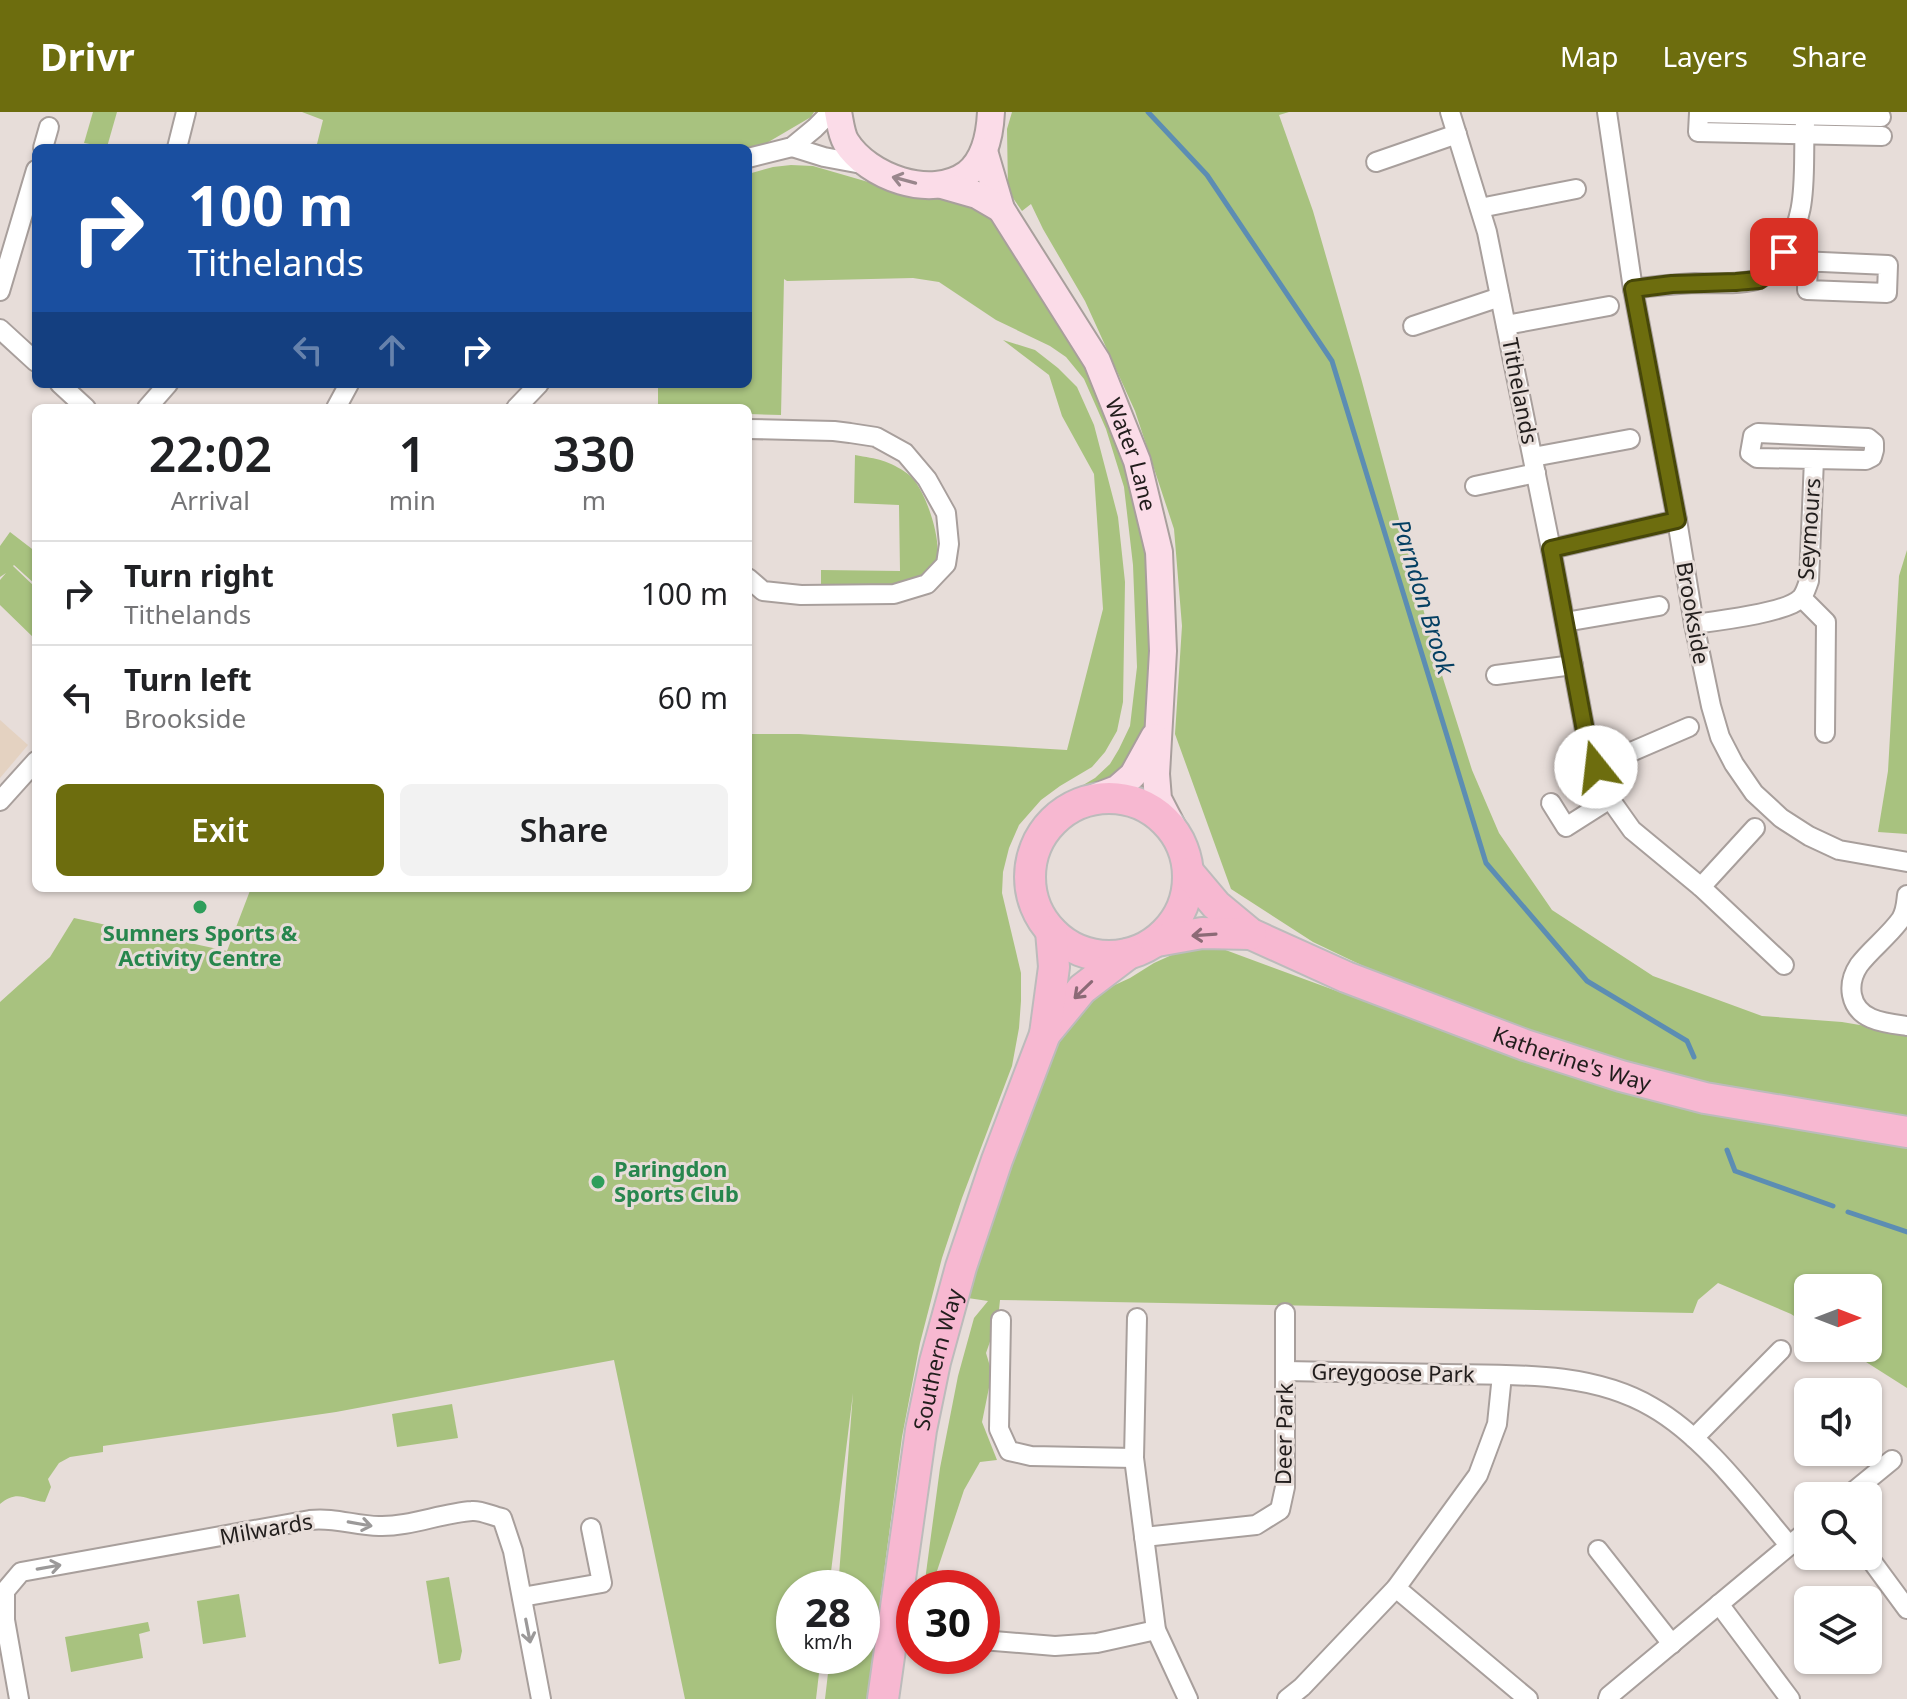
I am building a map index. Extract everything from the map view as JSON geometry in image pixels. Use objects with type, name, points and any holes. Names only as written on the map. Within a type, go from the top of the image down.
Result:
[{"type":"main road","points":[[838,112],[845,140],[867,166],[904,183],[942,185],[977,195],[1001,209]]},
{"type":"main road","points":[[942,185],[968,173],[984,151],[991,112]]},
{"type":"main road","name":"Water Lane","points":[[984,151],[1001,209],[1097,361],[1137,461],[1159,552],[1163,651],[1157,731],[1158,799],[1174,830]]},
{"type":"main road","name":"Water Lane","points":[[1091,799],[1117,789],[1133,775],[1157,731]]},
{"type":"main road","points":[[1091,799],[1128,799],[1154,811],[1174,830],[1186,856],[1189,873],[1180,914],[1157,941],[1128,954],[1101,956],[1082,952],[1051,931],[1033,901],[1029,875],[1032,855],[1044,831],[1056,817],[1091,799]]},
{"type":"main road","name":"Katherine's Way","points":[[1189,873],[1216,905],[1251,934],[1346,977],[1525,1045],[1705,1098],[1907,1132]]},
{"type":"main road","name":"Southern Way","points":[[883,1699],[921,1430],[935,1362],[961,1267],[992,1173],[1045,1034],[1054,967],[1051,931]]},
{"type":"main road","name":"Katherine's Way","points":[[1157,941],[1202,933],[1251,934]]},
{"type":"main road","name":"Southern Way","points":[[1045,1034],[1082,989],[1128,954]]},
{"type":"street","points":[[178,144],[186,112]]},
{"type":"street","points":[[752,157],[792,147],[831,112]]},
{"type":"street","name":"Tithelands","points":[[1450,112],[1487,232],[1586,736],[1596,767],[1610,799],[1632,830],[1701,887],[1784,965]]},
{"type":"street","name":"Brookside","points":[[1607,112],[1633,289],[1694,624],[1720,737],[1754,793],[1781,818],[1839,850],[1907,862]]},
{"type":"street","points":[[1805,125],[1698,132],[1699,113],[1805,125],[1881,127]]},
{"type":"street","points":[[1633,289],[1759,280],[1768,273],[1795,231],[1802,208],[1805,125]]},
{"type":"street","points":[[44,144],[49,127]]},
{"type":"street","points":[[1376,162],[1457,134]]},
{"type":"street","points":[[792,147],[867,166]]},
{"type":"street","points":[[0,291],[32,183]]},
{"type":"street","points":[[1480,208],[1576,189]]},
{"type":"street","points":[[1778,260],[1808,262]]},
{"type":"street","points":[[1413,326],[1500,297]]},
{"type":"street","name":"Tithelands","points":[[1506,325],[1609,306]]},
{"type":"street","points":[[0,329],[32,358]]},
{"type":"street","points":[[64,388],[82,404]]},
{"type":"street","points":[[150,404],[164,388]]},
{"type":"street","points":[[520,404],[535,388]]},
{"type":"street","points":[[752,429],[836,431],[876,437],[905,453],[927,479],[946,513],[949,544],[946,564],[927,584],[894,594],[801,595],[763,591],[752,581]]},
{"type":"street","name":"Seymours","points":[[1758,433],[1868,438],[1874,443],[1872,457],[1866,460],[1814,459],[1757,458],[1750,453],[1753,436],[1758,433]]},
{"type":"street","name":"Tithelands","points":[[1475,486],[1534,465],[1630,439]]},
{"type":"street","name":"Seymours","points":[[1694,624],[1788,606],[1802,598],[1809,581],[1814,459]]},
{"type":"street","points":[[1551,549],[1677,520]]},
{"type":"street","name":"Seymours","points":[[1802,598],[1826,622],[1825,733]]},
{"type":"street","points":[[1565,622],[1659,606]]},
{"type":"street","points":[[1496,675],[1573,665]]},
{"type":"street","points":[[1596,767],[1689,727]]},
{"type":"street","points":[[0,801],[32,765]]},
{"type":"street","points":[[1551,803],[1566,827],[1610,799]]},
{"type":"street","points":[[1701,887],[1755,828]]},
{"type":"street","points":[[1907,895],[1902,918],[1860,964],[1853,976],[1851,991],[1855,1005],[1866,1016],[1880,1022],[1907,1026]]},
{"type":"street","name":"Deer Park","points":[[1144,1537],[1256,1525],[1280,1510],[1285,1487],[1285,1313]]},
{"type":"street","points":[[1137,1318],[1134,1458],[1156,1630],[1188,1699]]},
{"type":"street","points":[[1001,1320],[999,1429],[1009,1451],[1031,1456],[1134,1458]]},
{"type":"street","points":[[1694,1438],[1781,1350]]},
{"type":"street","name":"Greygoose Park","points":[[1285,1371],[1502,1375],[1569,1380],[1613,1389],[1653,1407],[1694,1438],[1789,1545]]},
{"type":"street","name":"Greygoose Park","points":[[1301,1695],[1396,1588],[1478,1475],[1497,1424],[1502,1375]]},
{"type":"street","points":[[1865,1482],[1892,1460]]},
{"type":"street","name":"Milwards","points":[[19,1699],[3,1590],[21,1572],[320,1519],[385,1526],[475,1510],[502,1518],[513,1551],[541,1699]]},
{"type":"street","points":[[522,1597],[602,1583],[591,1528]]},
{"type":"street","points":[[1608,1699],[1794,1541]]},
{"type":"street","points":[[1598,1550],[1672,1644]]},
{"type":"street","points":[[1878,1570],[1907,1609]]},
{"type":"street","points":[[1396,1588],[1528,1699]]},
{"type":"street","points":[[1719,1604],[1790,1699]]},
{"type":"street","points":[[1000,1641],[1055,1646],[1097,1643],[1156,1630]]},
{"type":"shaded area","points":[[0,720],[28,745],[0,778]]},
{"type":"green space","points":[[93,112],[117,112],[108,144],[84,143]]},
{"type":"green space","points":[[302,112],[814,112],[811,117],[752,152],[752,144],[317,144],[323,120]]},
{"type":"green space","points":[[1012,112],[1289,112],[1279,115],[1313,211],[1435,653],[1472,770],[1499,833],[1552,910],[1653,976],[1762,1016],[1842,1022],[1907,1033],[1907,1130],[1535,1048],[1313,942],[1231,889],[1175,734],[1182,626],[1174,529],[1135,411],[1085,301],[1031,204],[1022,211],[1008,191],[1007,129]]},
{"type":"green space","points":[[813,166],[920,197],[948,195],[990,210],[1092,367],[1123,438],[1154,573],[1149,731],[1113,780],[1079,801],[1073,791],[1095,778],[1110,764],[1130,726],[1137,667],[1133,565],[1124,487],[1106,429],[1084,379],[1066,357],[996,320],[939,282],[913,278],[784,279],[781,415],[752,414],[752,404],[658,404],[658,388],[752,388],[752,173],[773,167]]},
{"type":"green space","points":[[1003,340],[1035,350],[1058,368],[1077,387],[1094,425],[1118,517],[1125,582],[1123,702],[1117,731],[1105,752],[1092,767],[1041,800],[1019,825],[1009,848],[1002,893],[1021,973],[1019,1028],[1012,1066],[942,1258],[920,1343],[902,1437],[880,1602],[880,1570],[839,1570],[853,1393],[831,1570],[776,1570],[776,1674],[819,1674],[816,1699],[685,1699],[614,1360],[336,1412],[103,1446],[103,1452],[70,1457],[59,1463],[48,1479],[51,1487],[45,1502],[17,1496],[0,1504],[0,1002],[50,957],[74,918],[227,951],[249,892],[752,892],[752,734],[1067,750],[1103,609],[1094,474],[1062,416],[1049,375]]},
{"type":"green space","points":[[855,455],[895,466],[908,474],[920,489],[930,512],[938,547],[928,573],[898,584],[821,585],[821,570],[900,571],[899,505],[854,503]]},
{"type":"green space","points":[[10,532],[32,549],[32,581],[13,566],[32,584],[32,636],[0,605],[0,580],[6,573],[0,577],[0,546]]},
{"type":"green space","points":[[1907,550],[1907,834],[1878,832],[1888,771],[1899,576]]},
{"type":"green space","points":[[1212,945],[1609,1086],[1907,1146],[1907,1388],[1866,1362],[1882,1362],[1882,1274],[1794,1274],[1794,1316],[1718,1283],[1698,1300],[1693,1313],[1000,1300],[998,1319],[986,1353],[992,1373],[982,1422],[997,1460],[980,1462],[964,1490],[937,1570],[926,1570],[940,1468],[958,1376],[974,1318],[988,1301],[961,1297],[986,1215],[1059,1040],[1082,1004],[1185,949]]},
{"type":"green space","points":[[452,1404],[458,1438],[397,1447],[392,1414]]},
{"type":"green space","points":[[449,1577],[462,1651],[460,1660],[439,1664],[426,1581]]},
{"type":"green space","points":[[239,1594],[246,1637],[203,1644],[197,1601]]},
{"type":"green space","points":[[148,1622],[150,1631],[139,1634],[143,1658],[71,1672],[65,1637]]},
{"type":"green space","points":[[828,1674],[870,1674],[867,1699],[825,1699]]},
{"type":"waterway","name":"Parndon Brook","points":[[1148,112],[1207,175],[1332,361],[1486,863],[1587,981],[1687,1041],[1694,1057]]},
{"type":"waterway","name":"Parndon Brook","points":[[1727,1150],[1735,1171],[1833,1206]]},
{"type":"waterway","name":"Parndon Brook","points":[[1848,1212],[1907,1232]]},
{"type":"place","name":"Sumners Sports & Activity Centre","points":[[200,907]]},
{"type":"place","name":"Paringdon Sports Club","points":[[598,1182]]},
{"type":"route","points":[[1596,767],[1586,736],[1551,549],[1677,520],[1633,289],[1759,280],[1784,252]]}]
